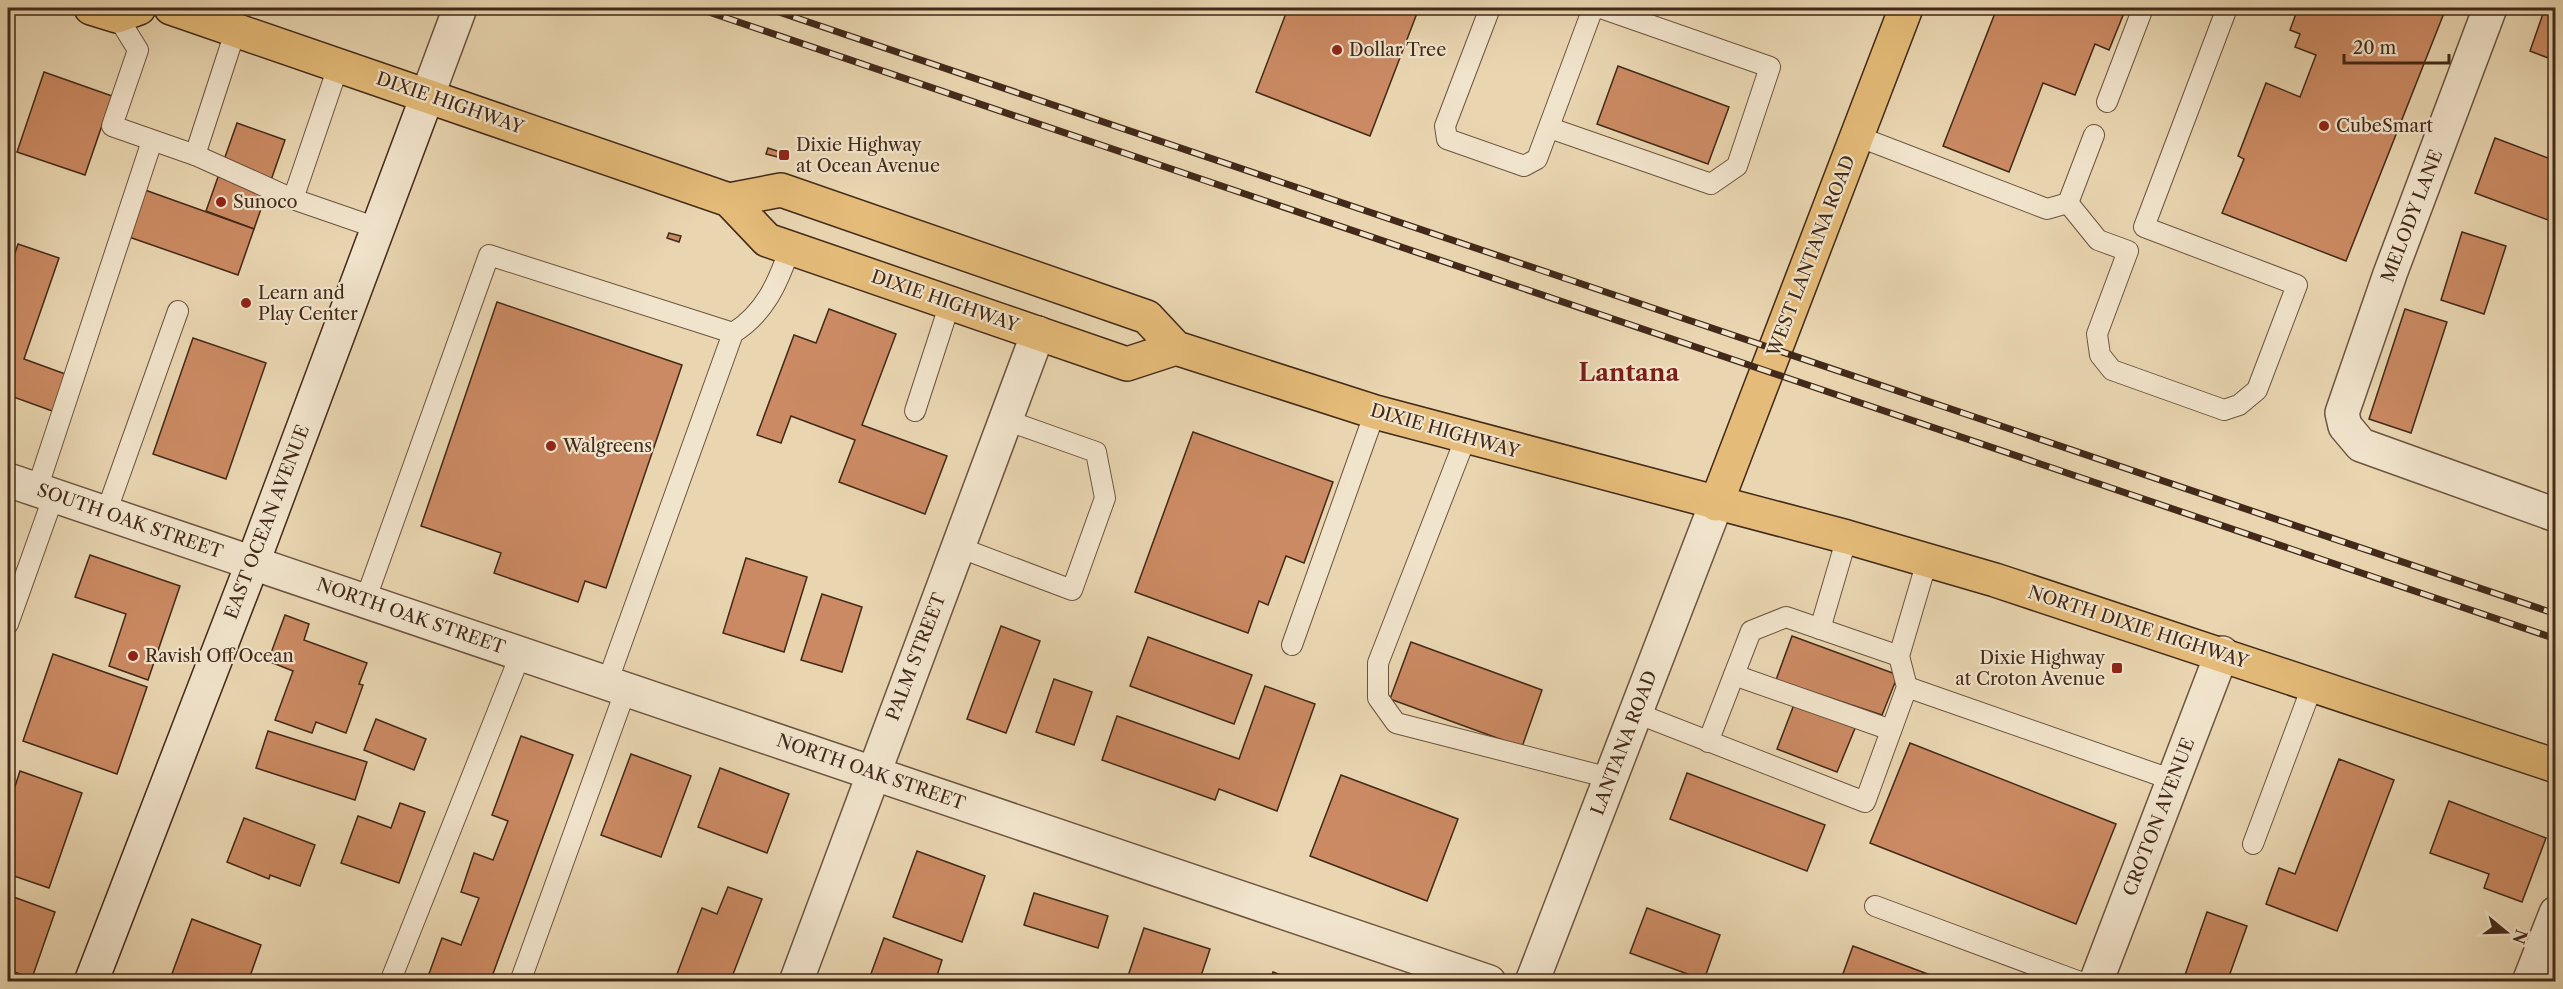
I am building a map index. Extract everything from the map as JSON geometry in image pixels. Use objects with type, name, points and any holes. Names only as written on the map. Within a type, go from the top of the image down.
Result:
[{"type":"main road","name":"DIXIE HIGHWAY","points":[[171,8],[428,94],[729,200],[767,240],[1127,364],[1176,348]]},
{"type":"main road","name":"WEST LANTANA ROAD","points":[[1716,504],[1906,8]]},
{"type":"main road","name":"DIXIE HIGHWAY","points":[[729,200],[781,190],[1147,317],[1176,348],[1375,412],[1716,504]]},
{"type":"main road","name":"NORTH DIXIE HIGHWAY","points":[[1716,504],[1846,537],[1995,580],[2222,653],[2556,766]]},
{"type":"street","name":"EAST OCEAN AVENUE","points":[[91,981],[253,562],[460,8]]},
{"type":"street","name":"MELODY LANE","points":[[2490,8],[2386,284],[2342,413],[2345,426],[2361,445],[2556,515]]},
{"type":"street","name":"PALM STREET","points":[[796,981],[872,772],[1038,333]]},
{"type":"street","name":"SOUTH OAK STREET","points":[[33,488],[253,562]]},
{"type":"street","name":"LANTANA ROAD","points":[[1532,981],[1716,504]]},
{"type":"street","name":"NORTH OAK STREET","points":[[253,562],[1490,981]]},
{"type":"street","name":"CROTON AVENUE","points":[[2096,981],[2222,653]]},
{"type":"street","points":[[2529,981],[2556,913]]},
{"type":"lane","points":[[1490,8],[1445,126],[1447,139],[1524,166],[1537,159],[1593,8]]},
{"type":"lane","points":[[1550,128],[1711,184],[1737,166],[1770,68],[1601,8]]},
{"type":"lane","points":[[2107,102],[2143,8]]},
{"type":"lane","points":[[2144,226],[2297,285],[2257,390],[2239,405],[2224,411],[2112,370],[2100,355],[2097,334],[2128,251],[2144,226],[2227,8]]},
{"type":"lane","points":[[116,10],[138,50],[112,126],[195,155],[293,200],[377,228]]},
{"type":"lane","points":[[195,155],[236,29]]},
{"type":"lane","points":[[293,200],[339,64]]},
{"type":"lane","points":[[2068,203],[2094,135]]},
{"type":"lane","points":[[1857,136],[2047,209],[2068,203]]},
{"type":"lane","points":[[8,624],[33,488],[152,141]]},
{"type":"lane","points":[[2068,203],[2098,240],[2128,251]]},
{"type":"lane","points":[[520,981],[733,333],[749,323],[766,304],[783,269],[790,248]]},
{"type":"lane","points":[[365,601],[489,255],[733,333]]},
{"type":"lane","points":[[915,411],[950,303]]},
{"type":"lane","points":[[106,513],[178,311]]},
{"type":"lane","points":[[1292,645],[1375,412]]},
{"type":"lane","points":[[958,547],[1072,590],[1105,498],[1096,452],[1006,420]]},
{"type":"lane","points":[[1466,437],[1378,663],[1378,698],[1396,723],[1610,778]]},
{"type":"lane","points":[[1822,635],[1846,537]]},
{"type":"lane","points":[[1636,714],[1864,802],[1907,687],[1899,656],[1927,561]]},
{"type":"lane","points":[[1708,742],[1751,631],[1786,617],[1870,655],[1899,656]]},
{"type":"lane","points":[[390,981],[521,653]]},
{"type":"lane","points":[[1734,675],[1851,710],[1891,730]]},
{"type":"lane","points":[[2253,844],[2313,684]]},
{"type":"lane","points":[[1907,687],[2173,780]]},
{"type":"lane","points":[[1875,906],[2080,981]]},
{"type":"building","name":"Dollar Tree","points":[[1288,8],[1419,8],[1370,136],[1256,92]]},
{"type":"building","points":[[1997,8],[2126,8],[2109,50],[2095,44],[2075,95],[2043,83],[2009,172],[1943,146]]},
{"type":"building","name":"CubeSmart","points":[[2298,8],[2446,8],[2346,261],[2222,213],[2244,159],[2238,156],[2266,83],[2300,97],[2316,55],[2295,47],[2300,34],[2290,30]]},
{"type":"building","points":[[2545,8],[2556,8],[2556,61],[2530,51]]},
{"type":"building","points":[[1618,66],[1729,107],[1708,164],[1597,124]]},
{"type":"building","points":[[44,72],[112,96],[85,175],[17,152]]},
{"type":"building","points":[[237,123],[285,140],[254,229],[206,211]]},
{"type":"building","points":[[2495,138],[2556,161],[2556,223],[2475,193]]},
{"type":"building","points":[[768,148],[780,152],[778,157],[766,154]]},
{"type":"building","points":[[145,190],[254,229],[238,275],[129,237]]},
{"type":"building","points":[[2462,232],[2506,246],[2484,314],[2441,300]]},
{"type":"building","points":[[669,233],[681,236],[679,242],[667,238]]},
{"type":"building","points":[[18,244],[59,258],[24,359],[68,375],[55,412],[8,395],[8,274]]},
{"type":"building","name":"Walgreens","points":[[497,302],[682,365],[606,588],[585,581],[578,602],[494,573],[501,553],[421,526]]},
{"type":"building","points":[[829,309],[896,334],[862,425],[947,456],[925,514],[839,482],[855,440],[791,416],[781,443],[757,435],[794,335],[816,343]]},
{"type":"building","points":[[2405,309],[2447,322],[2411,433],[2369,419]]},
{"type":"building","points":[[193,338],[266,363],[226,479],[153,454]]},
{"type":"building","points":[[1193,432],[1333,482],[1304,563],[1286,556],[1268,605],[1259,601],[1248,633],[1135,592]]},
{"type":"building","points":[[90,555],[180,586],[148,680],[109,666],[126,614],[75,597]]},
{"type":"building","points":[[746,558],[807,577],[784,652],[723,633]]},
{"type":"building","points":[[822,594],[862,607],[842,672],[801,660]]},
{"type":"building","points":[[285,615],[309,624],[304,640],[367,663],[359,684],[363,685],[346,733],[316,722],[312,733],[275,720],[293,671],[268,661]]},
{"type":"building","points":[[1001,626],[1040,641],[1006,733],[967,719]]},
{"type":"building","points":[[1792,636],[1898,675],[1882,715],[1776,680]]},
{"type":"building","points":[[1148,637],[1252,675],[1234,724],[1130,686]]},
{"type":"building","points":[[1411,642],[1542,690],[1522,747],[1390,699]]},
{"type":"building","points":[[53,654],[147,687],[117,774],[23,741]]},
{"type":"building","points":[[2085,655],[2098,659],[2096,665],[2083,661]]},
{"type":"building","points":[[1054,679],[1092,692],[1074,745],[1036,732]]},
{"type":"building","points":[[1265,686],[1315,704],[1277,811],[1219,789],[1215,800],[1102,760],[1117,716],[1239,759]]},
{"type":"building","points":[[1795,702],[1856,726],[1837,772],[1777,749]]},
{"type":"building","points":[[376,719],[426,739],[414,770],[364,750]]},
{"type":"building","points":[[268,731],[367,762],[355,800],[256,768]]},
{"type":"building","points":[[521,736],[573,755],[490,982],[426,982],[442,938],[461,945],[479,898],[461,892],[474,853],[493,860],[508,821],[492,815]]},
{"type":"building","points":[[1910,743],[2116,824],[2076,924],[1870,843]]},
{"type":"building","points":[[631,754],[691,776],[661,857],[601,835]]},
{"type":"building","points":[[2339,759],[2394,780],[2337,931],[2266,904],[2279,868],[2295,874]]},
{"type":"building","points":[[720,768],[789,794],[767,853],[698,827]]},
{"type":"building","points":[[20,771],[82,793],[49,888],[8,874],[8,808]]},
{"type":"building","points":[[1687,773],[1825,825],[1807,871],[1670,819]]},
{"type":"building","points":[[1341,775],[1458,819],[1427,901],[1310,856]]},
{"type":"building","points":[[2449,801],[2546,838],[2522,902],[2484,888],[2489,874],[2430,853]]},
{"type":"building","points":[[400,803],[425,812],[399,883],[341,863],[358,816],[391,828]]},
{"type":"building","points":[[244,818],[315,845],[300,886],[270,875],[269,879],[227,862]]},
{"type":"building","points":[[917,851],[985,876],[962,942],[893,917]]},
{"type":"building","points":[[728,887],[762,899],[730,982],[674,982],[702,908],[717,914]]},
{"type":"building","points":[[1034,893],[1108,916],[1098,948],[1024,925]]},
{"type":"building","points":[[8,895],[55,912],[32,978],[8,970]]},
{"type":"building","points":[[1647,908],[1720,935],[1704,980],[1630,953]]},
{"type":"building","points":[[2207,912],[2247,926],[2227,982],[2203,982],[2185,975]]},
{"type":"building","points":[[192,919],[261,945],[248,982],[169,982]]},
{"type":"building","points":[[1144,928],[1210,949],[1199,982],[1164,982],[1153,978],[1152,982],[1126,982]]},
{"type":"building","points":[[884,938],[942,960],[935,982],[868,982]]},
{"type":"building","points":[[1853,946],[1949,982],[1840,982]]},
{"type":"building","points":[[1273,972],[1299,982],[1270,982]]},
{"type":"railway","points":[[697,8],[2556,639]]},
{"type":"railway","points":[[767,8],[2556,614]]},
{"type":"place","name":"Dollar Tree","points":[[1337,50]]},
{"type":"place","name":"CubeSmart","points":[[2324,126]]},
{"type":"place","name":"Dixie Highway at Ocean Avenue","points":[[784,155]]},
{"type":"place","name":"Sunoco","points":[[221,202]]},
{"type":"place","name":"Learn and Play Center","points":[[246,303]]},
{"type":"place","name":"Walgreens","points":[[551,446]]},
{"type":"place","name":"Ravish Off Ocean","points":[[133,656]]},
{"type":"place","name":"Dixie Highway at Croton Avenue","points":[[2117,668]]},
{"type":"district","name":"Lantana","points":[[1629,373]]}]
